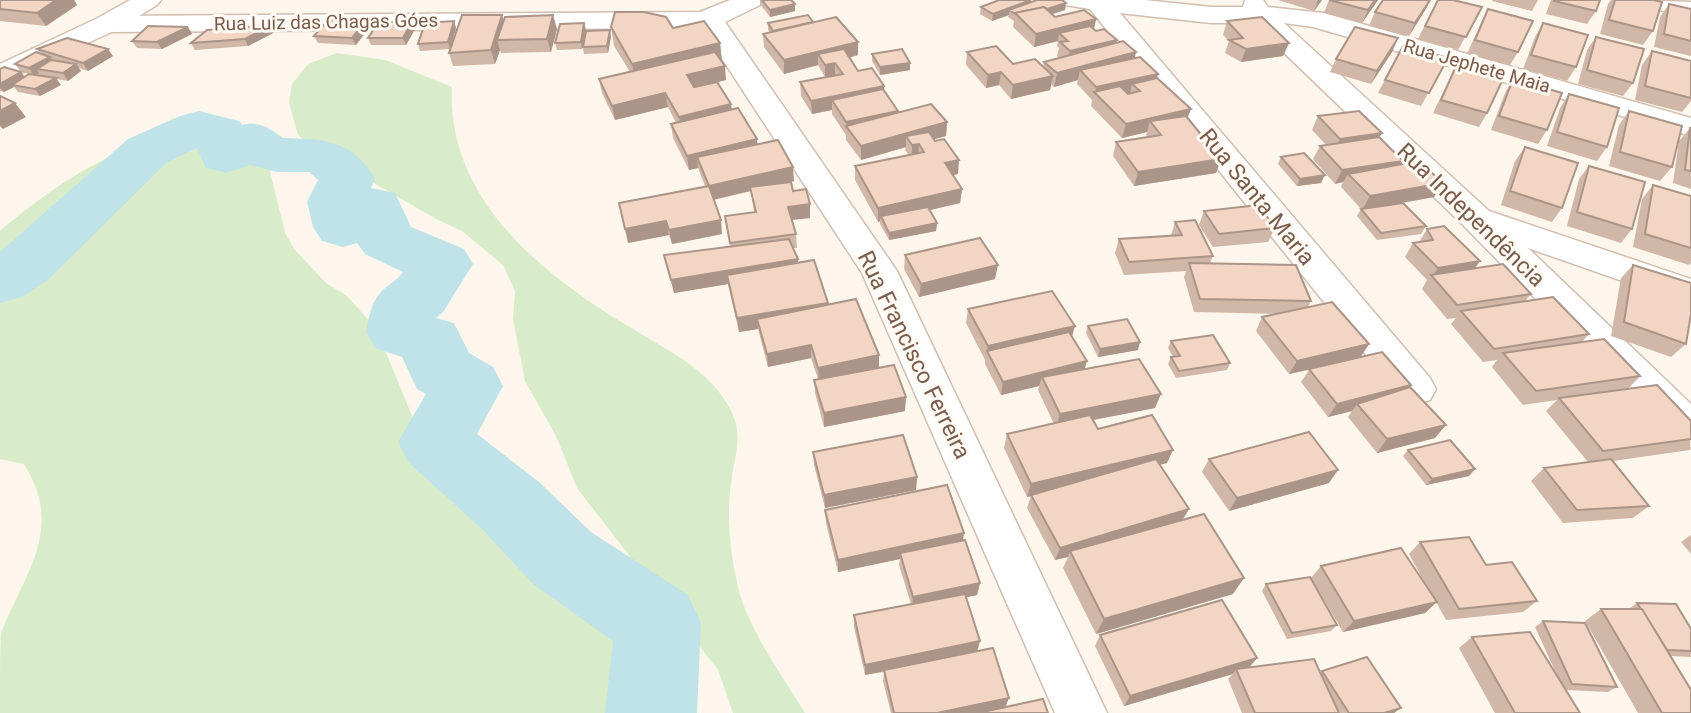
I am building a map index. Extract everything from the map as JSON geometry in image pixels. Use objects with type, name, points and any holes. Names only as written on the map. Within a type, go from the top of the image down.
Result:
[{"type":"street","points":[[0,75],[107,24],[148,0]]},
{"type":"street","name":"Rua Luiz das Chagas Góes","points":[[107,24],[709,19],[751,0]]},
{"type":"street","points":[[1649,0],[1691,10]]},
{"type":"street","points":[[1087,2],[1211,15],[1256,8]]},
{"type":"street","name":"Rua Santa Maria","points":[[1087,2],[1416,389]]},
{"type":"street","name":"Rua Jephete Maia","points":[[1256,8],[1315,19],[1691,127]]},
{"type":"street","name":"Rua Independência","points":[[1256,8],[1476,218],[1691,430]]},
{"type":"street","name":"Rua Francisco Ferreira","points":[[709,19],[879,271],[1081,713]]},
{"type":"street","points":[[1476,218],[1691,292]]},
{"type":"green space","points":[[337,53],[385,60],[452,87],[454,128],[465,165],[483,200],[507,231],[567,285],[697,370],[726,402],[733,414],[738,438],[729,515],[738,587],[757,635],[805,713],[733,713],[718,670],[577,488],[556,436],[525,381],[513,319],[515,291],[503,265],[462,231],[436,219],[315,149],[298,135],[289,103],[292,84],[308,64]]},
{"type":"green space","points":[[221,123],[245,125],[261,134],[285,233],[295,250],[326,283],[347,296],[376,328],[417,428],[432,453],[479,510],[622,649],[658,678],[658,713],[0,713],[1,633],[37,550],[41,509],[36,487],[24,464],[0,459],[0,231],[50,192],[103,160],[160,136]]},
{"type":"building","points":[[0,0],[56,0],[37,13],[0,9]]},
{"type":"building","points":[[762,0],[791,0],[795,4],[770,10]]},
{"type":"building","points":[[999,0],[1031,0],[993,14],[981,7]]},
{"type":"building","points":[[1037,0],[1062,0],[1066,3],[1047,9],[1044,7],[1015,13],[1017,15],[1009,10]]},
{"type":"building","points":[[1329,0],[1375,0],[1368,10]]},
{"type":"building","points":[[1383,0],[1430,0],[1415,23],[1375,12]]},
{"type":"building","points":[[1438,0],[1453,0],[1482,7],[1466,37],[1425,26]]},
{"type":"building","points":[[1554,0],[1600,0],[1596,11]]},
{"type":"building","points":[[1615,0],[1662,2],[1653,31],[1609,20]]},
{"type":"building","points":[[1669,4],[1691,9],[1691,41],[1664,34]]},
{"type":"building","points":[[1044,7],[1055,17],[1084,10],[1096,19],[1036,34],[1015,13]]},
{"type":"building","points":[[1488,9],[1533,21],[1518,52],[1475,40]]},
{"type":"building","points":[[615,12],[644,12],[666,17],[673,28],[704,21],[720,43],[632,64],[611,27]]},
{"type":"building","points":[[462,15],[502,15],[491,50],[449,53]]},
{"type":"building","points":[[553,15],[547,39],[497,40],[505,17]]},
{"type":"building","points":[[808,15],[813,22],[773,31],[768,23]]},
{"type":"building","points":[[836,17],[858,42],[784,60],[763,34]]},
{"type":"building","points":[[1262,17],[1289,43],[1246,49],[1229,40],[1243,38],[1227,21]]},
{"type":"building","points":[[328,20],[365,22],[352,38],[314,36]]},
{"type":"building","points":[[454,21],[448,42],[418,44],[425,23]]},
{"type":"building","points":[[379,22],[412,22],[403,38],[368,38]]},
{"type":"building","points":[[584,23],[581,42],[555,43],[560,24]]},
{"type":"building","points":[[1543,23],[1588,35],[1576,67],[1531,55]]},
{"type":"building","points":[[271,25],[245,39],[191,43],[207,30]]},
{"type":"building","points":[[148,26],[188,27],[157,42],[132,41]]},
{"type":"building","points":[[1090,26],[1096,31],[1104,29],[1117,40],[1070,51],[1060,42],[1068,41],[1059,33]]},
{"type":"building","points":[[1355,27],[1398,38],[1377,71],[1336,59]]},
{"type":"building","points":[[610,30],[607,46],[583,47],[586,31]]},
{"type":"building","points":[[1596,37],[1644,49],[1633,83],[1587,70]]},
{"type":"building","points":[[67,38],[108,49],[83,63],[37,49]]},
{"type":"building","points":[[1123,41],[1136,52],[1057,73],[1044,62]]},
{"type":"building","points":[[996,46],[1013,64],[1035,59],[1053,76],[1013,85],[1001,72],[988,75],[967,52]]},
{"type":"building","points":[[1403,46],[1448,58],[1429,93],[1385,80]]},
{"type":"building","points":[[844,49],[858,71],[872,68],[884,86],[811,101],[800,82],[843,74],[835,63],[825,65],[818,54]]},
{"type":"building","points":[[902,49],[910,63],[880,67],[872,54]]},
{"type":"building","points":[[1652,51],[1691,61],[1691,98],[1645,86]]},
{"type":"building","points":[[36,52],[50,57],[29,68],[15,64]]},
{"type":"building","points":[[715,52],[725,66],[687,75],[694,87],[717,82],[731,104],[679,117],[665,93],[612,106],[599,79]]},
{"type":"building","points":[[1140,57],[1158,74],[1096,87],[1080,70]]},
{"type":"building","points":[[51,60],[76,64],[63,73],[37,69]]},
{"type":"building","points":[[1457,64],[1504,77],[1487,113],[1441,100]]},
{"type":"building","points":[[4,67],[21,72],[0,84],[0,69]]},
{"type":"building","points":[[29,74],[56,78],[35,89],[12,85]]},
{"type":"building","points":[[1157,78],[1191,109],[1126,124],[1094,92],[1120,86],[1128,94],[1140,91],[1132,84]]},
{"type":"building","points":[[1513,79],[1562,93],[1547,130],[1499,116]]},
{"type":"building","points":[[883,89],[898,111],[846,122],[832,100]]},
{"type":"building","points":[[1569,94],[1619,108],[1607,147],[1557,132]]},
{"type":"building","points":[[0,96],[15,103],[0,111]]},
{"type":"building","points":[[931,104],[947,122],[861,146],[846,126]]},
{"type":"building","points":[[738,108],[757,139],[687,156],[671,124]]},
{"type":"building","points":[[1359,111],[1382,133],[1340,139],[1318,116]]},
{"type":"building","points":[[1629,111],[1682,126],[1672,167],[1620,152]]},
{"type":"building","points":[[1186,116],[1221,159],[1138,172],[1116,142],[1161,135],[1150,121]]},
{"type":"building","points":[[1691,128],[1691,171],[1685,170]]},
{"type":"building","points":[[929,132],[935,141],[944,139],[959,160],[945,163],[962,189],[878,208],[855,166],[924,152],[919,144],[912,145],[906,136]]},
{"type":"building","points":[[1379,137],[1403,161],[1342,170],[1320,146]]},
{"type":"building","points":[[778,140],[793,167],[709,186],[697,157]]},
{"type":"building","points":[[1525,147],[1578,163],[1562,208],[1510,191]]},
{"type":"building","points":[[1304,153],[1325,175],[1300,179],[1281,157]]},
{"type":"building","points":[[1419,161],[1443,183],[1370,196],[1348,174]]},
{"type":"building","points":[[1589,166],[1645,182],[1632,229],[1577,212]]},
{"type":"building","points":[[791,182],[793,191],[806,189],[810,204],[788,207],[796,234],[730,243],[725,216],[756,212],[750,187]]},
{"type":"building","points":[[1653,185],[1691,196],[1691,248],[1645,234]]},
{"type":"building","points":[[709,186],[721,220],[669,230],[666,221],[625,229],[619,203]]},
{"type":"building","points":[[1403,203],[1426,226],[1381,233],[1361,209]]},
{"type":"building","points":[[1259,205],[1275,228],[1219,234],[1204,211]]},
{"type":"building","points":[[928,207],[937,223],[889,233],[881,216]]},
{"type":"building","points":[[1195,220],[1213,256],[1129,262],[1119,239],[1182,235],[1175,222]]},
{"type":"building","points":[[1444,226],[1480,261],[1438,268],[1413,243],[1433,240],[1427,229]]},
{"type":"building","points":[[980,238],[998,265],[921,284],[905,255]]},
{"type":"building","points":[[789,239],[798,259],[671,280],[664,255]]},
{"type":"building","points":[[814,260],[828,303],[737,318],[727,275]]},
{"type":"building","points":[[1189,263],[1296,265],[1311,301],[1200,299]]},
{"type":"building","points":[[1503,264],[1531,294],[1457,305],[1431,275]]},
{"type":"building","points":[[1633,265],[1691,283],[1691,314],[1686,344],[1624,322]]},
{"type":"building","points":[[1052,291],[1075,326],[988,346],[968,309]]},
{"type":"building","points":[[1553,297],[1589,334],[1494,349],[1461,311]]},
{"type":"building","points":[[856,299],[879,355],[818,368],[811,345],[767,354],[757,319]]},
{"type":"building","points":[[1332,302],[1369,344],[1297,361],[1262,317]]},
{"type":"building","points":[[1127,319],[1140,342],[1100,349],[1088,326]]},
{"type":"building","points":[[1069,332],[1087,361],[1003,382],[987,351]]},
{"type":"building","points":[[1213,335],[1230,363],[1179,371],[1171,357],[1180,356],[1171,341]]},
{"type":"building","points":[[1604,339],[1640,376],[1536,391],[1503,353]]},
{"type":"building","points":[[1382,352],[1411,385],[1337,404],[1309,369]]},
{"type":"building","points":[[1139,359],[1161,394],[1060,414],[1042,377]]},
{"type":"building","points":[[894,365],[906,397],[824,413],[814,380]]},
{"type":"building","points":[[1657,385],[1691,421],[1691,439],[1603,451],[1559,398]]},
{"type":"building","points":[[1410,387],[1446,425],[1387,439],[1357,404]]},
{"type":"building","points":[[1090,415],[1098,429],[1152,415],[1173,450],[1031,484],[1007,434]]},
{"type":"building","points":[[1309,432],[1338,470],[1237,498],[1209,459]]},
{"type":"building","points":[[903,435],[917,477],[824,495],[813,452]]},
{"type":"building","points":[[1450,440],[1475,469],[1432,479],[1408,450]]},
{"type":"building","points":[[1156,459],[1189,509],[1060,548],[1031,495]]},
{"type":"building","points":[[1611,459],[1649,506],[1577,510],[1544,468]]},
{"type":"building","points":[[947,485],[964,533],[838,560],[825,510]]},
{"type":"building","points":[[1204,514],[1244,578],[1104,619],[1070,551]]},
{"type":"building","points":[[1469,537],[1486,565],[1512,562],[1537,601],[1459,609],[1420,542]]},
{"type":"building","points":[[965,540],[980,583],[913,597],[900,553]]},
{"type":"building","points":[[1401,548],[1437,602],[1354,621],[1321,566]]},
{"type":"building","points":[[1310,577],[1337,625],[1292,633],[1266,584]]},
{"type":"building","points":[[965,594],[980,641],[865,665],[854,615]]},
{"type":"building","points":[[1222,600],[1257,658],[1130,696],[1100,635]]},
{"type":"building","points":[[1637,603],[1676,604],[1691,629],[1691,651],[1667,650]]},
{"type":"building","points":[[1601,609],[1642,609],[1691,690],[1691,713],[1662,713]]},
{"type":"building","points":[[1543,621],[1585,623],[1617,687],[1572,684]]},
{"type":"building","points":[[1530,632],[1580,713],[1515,713],[1472,637]]},
{"type":"building","points":[[993,648],[1009,698],[937,713],[894,713],[884,670]]},
{"type":"building","points":[[1367,657],[1401,708],[1384,713],[1349,713],[1322,671]]},
{"type":"building","points":[[1314,659],[1339,713],[1255,713],[1236,669]]},
{"type":"building","points":[[1043,699],[1048,713],[978,713]]},
{"type":"waterway","points":[[0,281],[26,265],[147,151],[199,127],[220,132],[226,156],[253,139],[260,147],[277,155],[306,155],[329,160],[347,178],[336,202],[343,227],[374,206],[386,240],[442,264],[420,296],[403,309],[399,331],[430,341],[441,370],[468,386],[435,442],[511,506],[562,558],[658,623],[651,713]]}]
